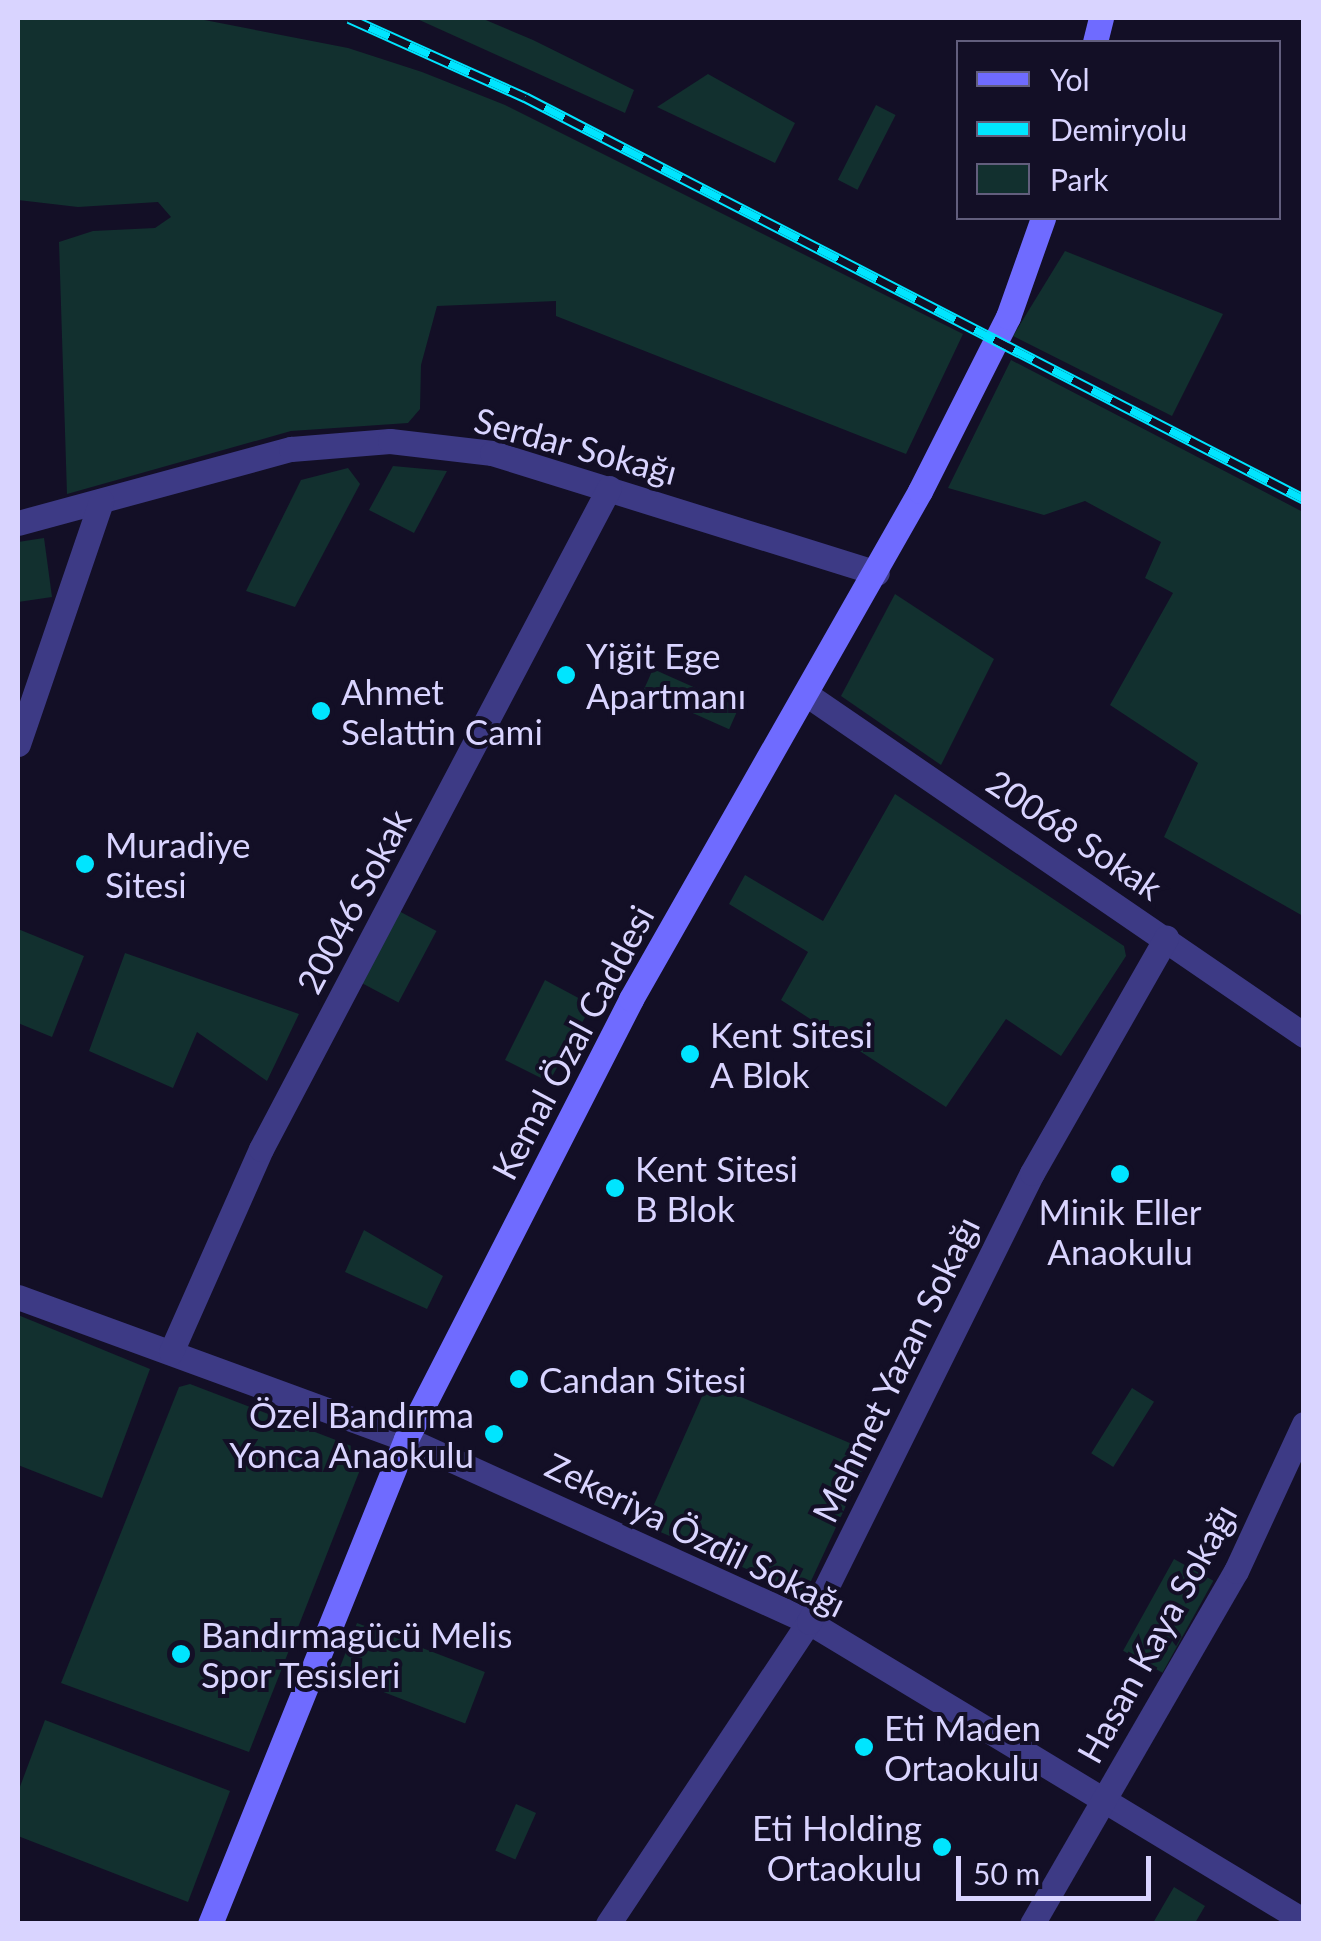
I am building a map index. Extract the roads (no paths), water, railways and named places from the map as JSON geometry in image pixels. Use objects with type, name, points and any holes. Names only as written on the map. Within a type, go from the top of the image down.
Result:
[{"type":"main road","name":"Kemal Özal Caddesi","points":[[210,1924],[406,1439],[631,999],[920,492],[1008,317],[1041,220]]},
{"type":"street","name":"Serdar Sokağı","points":[[18,523],[291,449],[390,442],[492,452],[877,573]]},
{"type":"street","name":"20046 Sokak","points":[[171,1352],[260,1149],[610,488]]},
{"type":"street","points":[[18,744],[101,500]]},
{"type":"street","name":"20068 Sokak","points":[[806,694],[1304,1035]]},
{"type":"street","name":"Mehmet Yazan Sokağı","points":[[608,1924],[809,1622],[1032,1173],[1166,938]]},
{"type":"street","name":"Zekeriya Özdil Sokağı","points":[[18,1297],[406,1439],[809,1622],[1102,1804],[1304,1921]]},
{"type":"street","name":"Hasan Kaya Sokağı","points":[[1032,1924],[1236,1571],[1304,1424]]},
{"type":"railway","points":[[349,18],[525,97],[1304,499]]},
{"type":"place","name":"Yiğit Ege Apartmanı","points":[[566,675]]},
{"type":"place","name":"Ahmet Selattin Cami","points":[[321,711]]},
{"type":"place","name":"Muradiye Sitesi","points":[[85,864]]},
{"type":"place","name":"Kent Sitesi A Blok","points":[[690,1054]]},
{"type":"place","name":"Minik Eller Anaokulu","points":[[1120,1174]]},
{"type":"place","name":"Kent Sitesi B Blok","points":[[615,1188]]},
{"type":"place","name":"Candan Sitesi","points":[[519,1379]]},
{"type":"place","name":"Özel Bandırma Yonca Anaokulu","points":[[494,1434]]},
{"type":"place","name":"Bandırmagücü Melis Spor Tesisleri","points":[[181,1654]]},
{"type":"place","name":"Eti Maden Ortaokulu","points":[[864,1747]]},
{"type":"place","name":"Eti Holding Ortaokulu","points":[[942,1847]]}]
